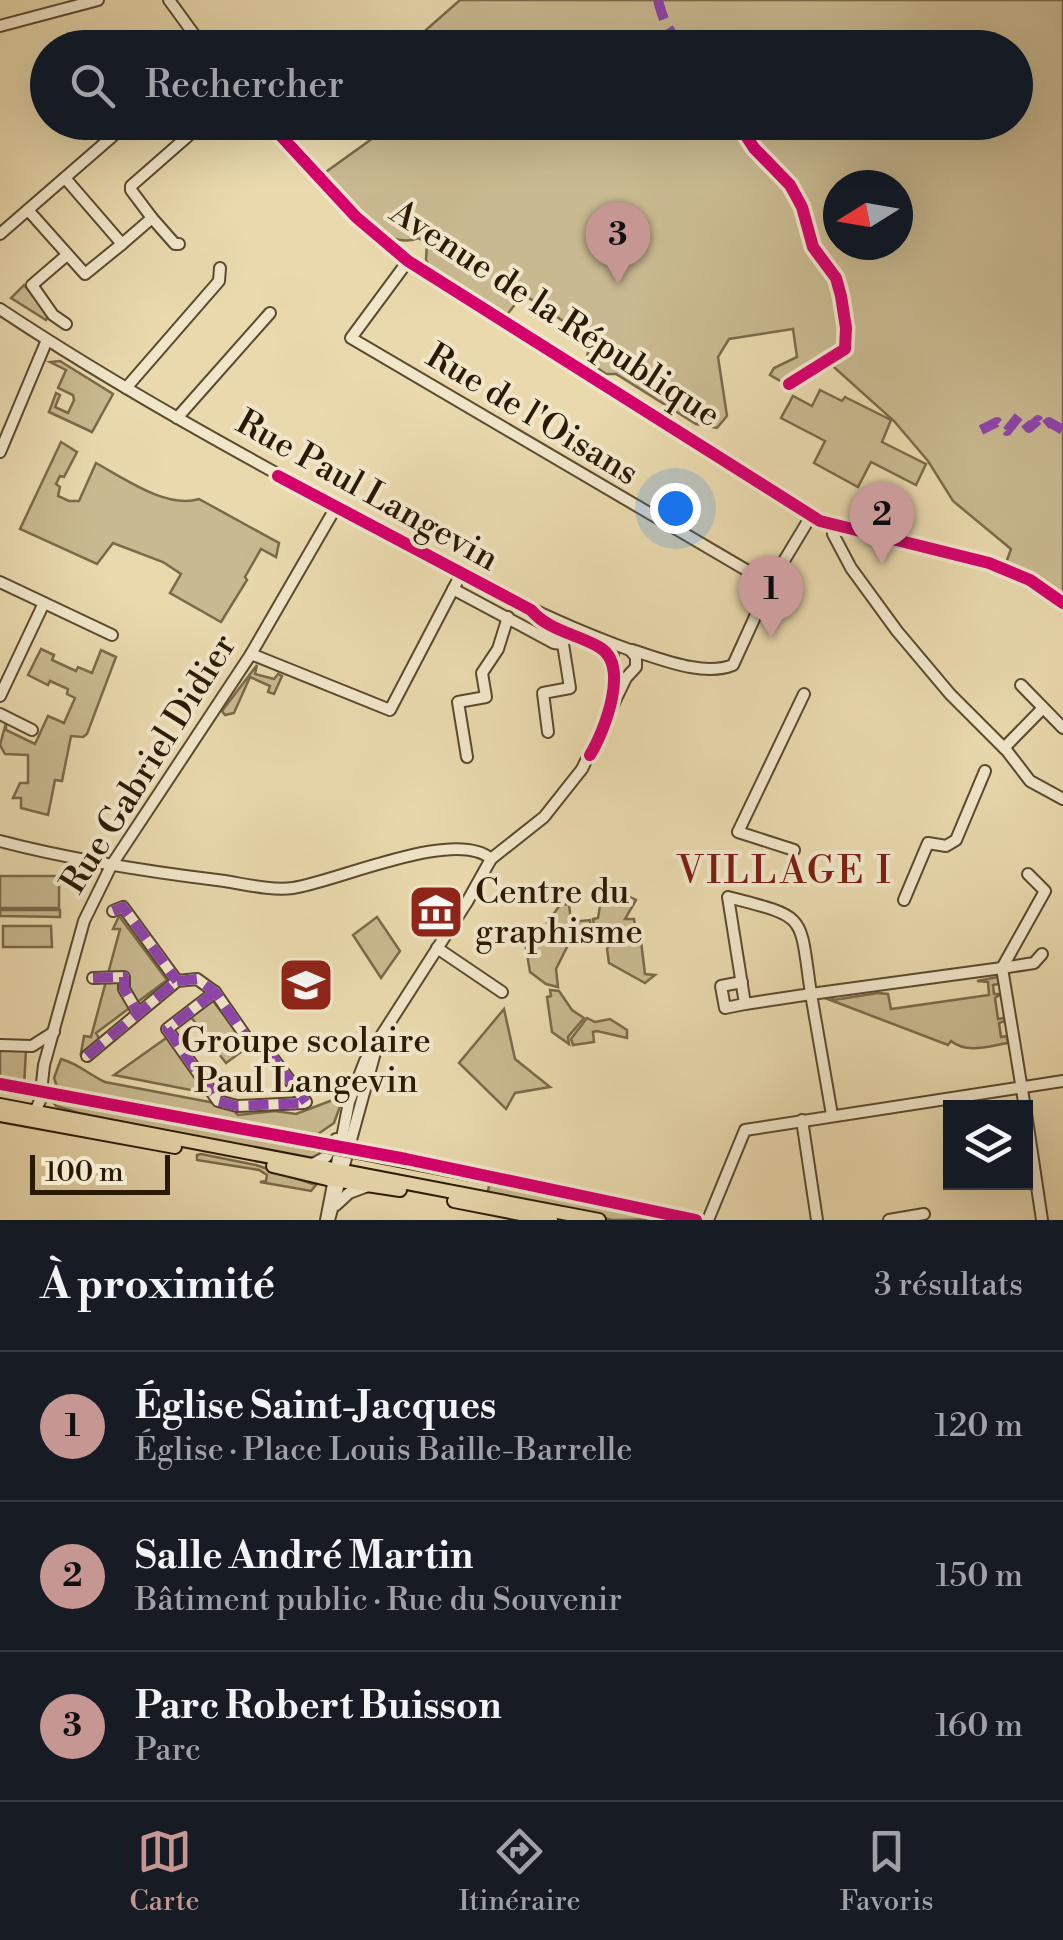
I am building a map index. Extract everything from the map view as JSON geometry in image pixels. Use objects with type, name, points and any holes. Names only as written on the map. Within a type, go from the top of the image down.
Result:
[{"type":"main road","points":[[0,1110],[34,1111],[311,1164],[339,1175]]},
{"type":"main road","points":[[0,1110],[286,1168],[599,1220]]},
{"type":"main road","points":[[382,1182],[552,1220]]},
{"type":"street","points":[[0,26],[98,0]]},
{"type":"street","points":[[169,0],[191,30]]},
{"type":"street","points":[[0,234],[109,140]]},
{"type":"street","points":[[179,244],[152,218],[131,186],[183,140]]},
{"type":"street","name":"Avenue de la République","points":[[284,140],[356,218],[408,261],[812,516],[834,525],[989,563],[1030,580],[1063,603]]},
{"type":"street","points":[[66,178],[122,244]]},
{"type":"street","points":[[28,210],[81,272],[88,273],[152,218]]},
{"type":"street","points":[[66,324],[53,315],[32,285],[67,255]]},
{"type":"street","name":"Rue de l'Oisans","points":[[408,261],[351,338],[770,584]]},
{"type":"street","points":[[126,388],[219,280],[220,268]]},
{"type":"street","name":"Rue Paul Langevin","points":[[0,309],[177,418],[531,610],[568,636],[599,647],[612,664]]},
{"type":"street","name":"Rue Paul Langevin","points":[[177,418],[270,313]]},
{"type":"street","points":[[0,452],[47,340]]},
{"type":"street","name":"Rue Gabriel Didier","points":[[34,1111],[84,921],[112,866],[251,654],[336,507]]},
{"type":"street","points":[[770,584],[812,516]]},
{"type":"street","points":[[834,525],[838,545],[867,592],[950,694],[1004,748],[1030,781],[1063,799]]},
{"type":"street","points":[[251,654],[390,710],[461,574]]},
{"type":"street","points":[[0,582],[112,635]]},
{"type":"street","name":"Rue Paul Langevin","points":[[568,636],[718,669],[733,665],[770,584]]},
{"type":"street","points":[[453,589],[554,643],[568,636],[570,688],[543,693],[548,732]]},
{"type":"street","points":[[0,696],[44,603]]},
{"type":"street","name":"Rue Paul Langevin","points":[[467,757],[458,702],[486,697],[482,673],[498,649],[508,616]]},
{"type":"street","points":[[329,1220],[345,1120],[365,1061],[491,858],[544,818],[564,795],[599,740],[634,669],[636,657],[628,649],[614,652],[610,713]]},
{"type":"street","points":[[612,664],[619,673],[651,660],[664,660]]},
{"type":"street","points":[[1020,685],[1063,728]]},
{"type":"street","points":[[794,850],[738,832],[804,694]]},
{"type":"street","points":[[1004,748],[1043,708]]},
{"type":"street","points":[[0,714],[32,730]]},
{"type":"street","points":[[904,900],[928,842],[946,846],[956,840],[985,771]]},
{"type":"street","points":[[0,842],[112,866],[288,888],[416,854],[471,849],[491,858]]},
{"type":"street","points":[[1024,1100],[1002,968],[1045,890],[1028,874]]},
{"type":"street","points":[[745,1004],[728,898],[788,913],[802,931],[832,1114]]},
{"type":"street","points":[[113,911],[124,907],[177,981]]},
{"type":"street","points":[[438,948],[502,992]]},
{"type":"street","points":[[742,982],[721,986],[724,1008],[1034,963],[1042,954]]},
{"type":"street","points":[[93,978],[124,977],[124,989],[138,1013]]},
{"type":"street","points":[[86,1056],[177,981],[197,980],[214,992],[251,1044],[266,1049],[305,1103],[237,1106],[218,1101],[168,1029],[214,992]]},
{"type":"street","points":[[0,1046],[32,1046],[55,1031]]},
{"type":"street","points":[[339,1175],[350,1150],[380,1039]]},
{"type":"street","points":[[32,1046],[40,1052],[44,1066]]},
{"type":"street","points":[[708,1220],[745,1130],[1063,1081]]},
{"type":"street","points":[[42,1092],[56,1112],[81,1120]]},
{"type":"street","points":[[329,1220],[351,1128],[348,1107]]},
{"type":"street","points":[[311,1164],[322,1161],[333,1150],[345,1120]]},
{"type":"street","points":[[802,1120],[817,1220]]},
{"type":"street","points":[[350,1150],[357,1166],[382,1182]]},
{"type":"street","points":[[1033,1162],[1042,1220]]},
{"type":"street","points":[[286,1168],[323,1188],[332,1205]]},
{"type":"street","points":[[339,1175],[382,1182]]},
{"type":"street","points":[[332,1205],[349,1193],[382,1182]]},
{"type":"street","points":[[889,1220],[924,1214]]},
{"type":"shaded area","points":[[460,0],[1063,0],[1063,598],[1006,563],[1011,549],[953,501],[928,461],[894,421],[825,359],[784,383],[770,375],[774,368],[797,357],[793,329],[729,339],[718,357],[727,416],[717,428],[696,424],[586,360],[591,340],[523,294],[506,316],[430,269],[427,243],[418,238],[392,238],[353,208],[323,174],[370,140],[1033,140],[1033,30],[426,30]]},
{"type":"shaded area","points":[[24,285],[49,315],[46,320],[11,298]]},
{"type":"shaded area","points":[[60,361],[113,394],[92,432],[49,412],[56,393],[60,395],[55,407],[68,413],[74,400],[73,395],[58,388],[66,370],[50,362]]},
{"type":"shaded area","points":[[820,390],[842,401],[845,397],[891,420],[882,442],[926,464],[916,485],[871,462],[858,487],[814,463],[825,441],[781,418],[793,396],[812,406]]},
{"type":"shaded area","points":[[61,442],[77,452],[56,484],[60,487],[58,496],[79,501],[96,463],[160,496],[199,499],[279,543],[276,557],[261,549],[221,622],[170,593],[181,574],[163,562],[113,543],[97,564],[20,529]]},
{"type":"shaded area","points":[[41,649],[54,655],[52,660],[76,671],[78,667],[92,673],[101,650],[116,657],[87,734],[71,736],[62,781],[55,780],[48,815],[21,808],[21,798],[13,798],[20,783],[28,783],[28,755],[5,754],[0,745],[6,723],[6,730],[35,744],[48,716],[64,723],[75,698],[67,694],[68,689],[28,675]]},
{"type":"shaded area","points":[[257,665],[255,674],[274,679],[278,674],[282,676],[274,694],[268,692],[270,686],[250,677],[234,713],[225,715],[222,711]]},
{"type":"shaded area","points":[[0,876],[59,876],[59,908],[0,908]]},
{"type":"shaded area","points":[[608,886],[636,900],[625,919],[634,919],[636,934],[640,933],[645,974],[655,975],[645,983],[609,963],[607,949],[614,936],[595,931],[593,919],[598,918],[600,906],[607,905]]},
{"type":"shaded area","points":[[569,904],[571,922],[590,920],[592,934],[570,941],[547,923],[560,905]]},
{"type":"shaded area","points":[[0,910],[60,910],[60,917],[0,916]]},
{"type":"shaded area","points":[[119,916],[167,980],[96,1033],[100,1040],[81,1053],[84,1036],[91,1037],[120,929],[113,929]]},
{"type":"shaded area","points":[[377,917],[400,951],[381,978],[353,935]]},
{"type":"shaded area","points":[[3,926],[51,926],[52,947],[3,947]]},
{"type":"shaded area","points":[[532,933],[545,940],[551,933],[567,947],[556,969],[558,987],[546,984],[530,972],[525,942]]},
{"type":"shaded area","points":[[998,977],[999,984],[993,985],[994,994],[1001,994],[995,998],[998,1019],[1004,1018],[999,1023],[1001,1037],[1007,1036],[1008,1043],[978,1048],[951,1041],[948,1045],[825,998],[824,995],[831,994],[833,1000],[888,994],[891,1009],[989,995],[988,982],[977,981]]},
{"type":"shaded area","points":[[550,990],[559,991],[572,1010],[584,1018],[568,1037],[569,1044],[552,1032],[547,997],[551,996]]},
{"type":"shaded area","points":[[213,1001],[242,1039],[236,1045],[241,1052],[226,1063],[191,1017]]},
{"type":"shaded area","points":[[504,1009],[515,1059],[550,1087],[515,1093],[506,1109],[459,1063]]},
{"type":"shaded area","points":[[587,1018],[595,1022],[610,1019],[627,1030],[627,1038],[597,1031],[593,1032],[594,1042],[573,1045],[571,1039]]},
{"type":"shaded area","points":[[169,1036],[211,1094],[114,1075]]},
{"type":"shaded area","points":[[26,1050],[24,1086],[0,1082],[0,1051]]},
{"type":"shaded area","points":[[61,1059],[105,1082],[241,1108],[238,1115],[275,1111],[296,1114],[338,1098],[342,1101],[334,1123],[308,1141],[59,1093],[54,1078]]},
{"type":"shaded area","points":[[48,1096],[321,1149],[318,1159],[310,1160],[79,1113],[56,1106]]},
{"type":"shaded area","points":[[201,1154],[256,1165],[316,1185],[311,1191],[260,1182],[266,1181],[267,1175],[259,1170],[197,1160]]},
{"type":"shaded area","points":[[490,1182],[677,1219],[613,1220],[487,1195]]},
{"type":"tram line","points":[[0,1089],[672,1220]]},
{"type":"marked path","points":[[658,0],[670,30]]},
{"type":"marked path","points":[[981,430],[997,422],[1007,431],[1019,416],[1029,428],[1038,420],[1043,427],[1049,422],[1063,430]]},
{"type":"marked path","points":[[113,911],[123,907],[177,981]]},
{"type":"marked path","points":[[93,978],[124,977],[124,989],[138,1013]]},
{"type":"marked path","points":[[177,981],[197,979],[215,992],[251,1044],[266,1049],[306,1102]]},
{"type":"marked path","points":[[87,1056],[177,981]]},
{"type":"marked path","points":[[215,992],[167,1029],[218,1101],[237,1106],[304,1103]]},
{"type":"cycle path","points":[[285,140],[356,217],[408,261],[820,521],[989,563],[1030,580],[1063,603]]},
{"type":"cycle path","points":[[749,140],[790,185],[802,207],[813,247],[836,278],[841,296],[845,349],[789,384]]},
{"type":"cycle path","points":[[278,476],[531,610],[555,628],[599,647],[608,656],[614,683],[602,731],[590,755]]},
{"type":"cycle path","points":[[0,1084],[406,1159],[696,1220]]},
{"type":"place","name":"Parc Robert Buisson","points":[[618,284]]},
{"type":"place","name":"Salle André Martin","points":[[882,564]]},
{"type":"place","name":"Église Saint-Jacques","points":[[771,638]]},
{"type":"place","name":"Centre du graphisme","points":[[436,912]]},
{"type":"place","name":"Groupe scolaire Paul Langevin","points":[[306,985]]},
{"type":"district","name":"VILLAGE I","points":[[785,871]]}]
